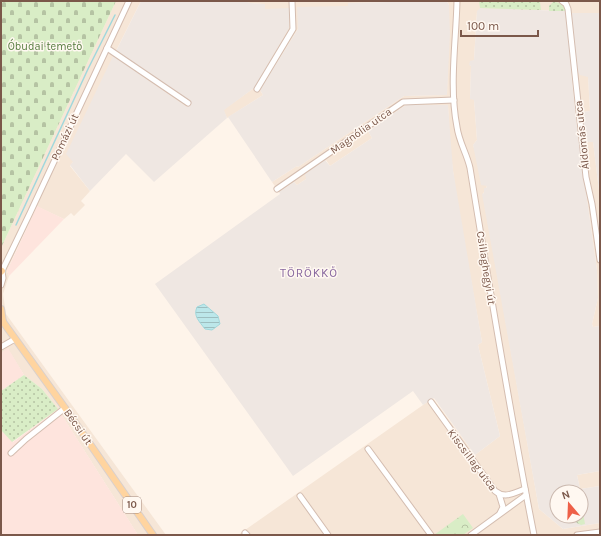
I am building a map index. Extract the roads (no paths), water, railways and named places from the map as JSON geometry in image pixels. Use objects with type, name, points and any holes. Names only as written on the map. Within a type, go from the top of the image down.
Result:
[{"type":"main road","points":[[1,309],[2,321]]},
{"type":"main road","name":"Bécsi út","points":[[2,321],[65,408],[150,533]]},
{"type":"street","name":"Pomázi út","points":[[1,272],[129,1]]},
{"type":"street","points":[[257,89],[293,29],[292,1]]},
{"type":"street","name":"Csillaghegyi út","points":[[457,1],[454,100],[458,131],[470,168],[501,360],[534,535]]},
{"type":"street","name":"Áldomás utca","points":[[562,1],[566,4],[568,9],[586,177],[592,204],[600,260]]},
{"type":"street","points":[[107,48],[188,103]]},
{"type":"street","name":"Magnólia utca","points":[[277,189],[403,102],[454,100]]},
{"type":"street","points":[[1,272],[3,278],[1,285]]},
{"type":"street","points":[[1,347],[15,339]]},
{"type":"street","name":"Kiscsillag utca","points":[[431,402],[493,489],[499,494],[507,495],[525,488]]},
{"type":"street","points":[[11,453],[26,438],[65,408]]},
{"type":"street","points":[[368,449],[431,535]]},
{"type":"street","points":[[499,494],[503,507],[500,514]]},
{"type":"street","points":[[471,535],[526,495]]},
{"type":"street","points":[[300,496],[328,535]]},
{"type":"street","points":[[577,535],[600,532]]},
{"type":"water","points":[[204,304],[218,316],[220,324],[212,330],[205,329],[196,316],[197,307]]},
{"type":"waterway","points":[[16,225],[88,69],[115,15]]},
{"type":"district","name":"TÖRÖKKŐ","points":[[309,273]]},
{"type":"park label","name":"Óbudai temető","points":[[45,46]]}]
